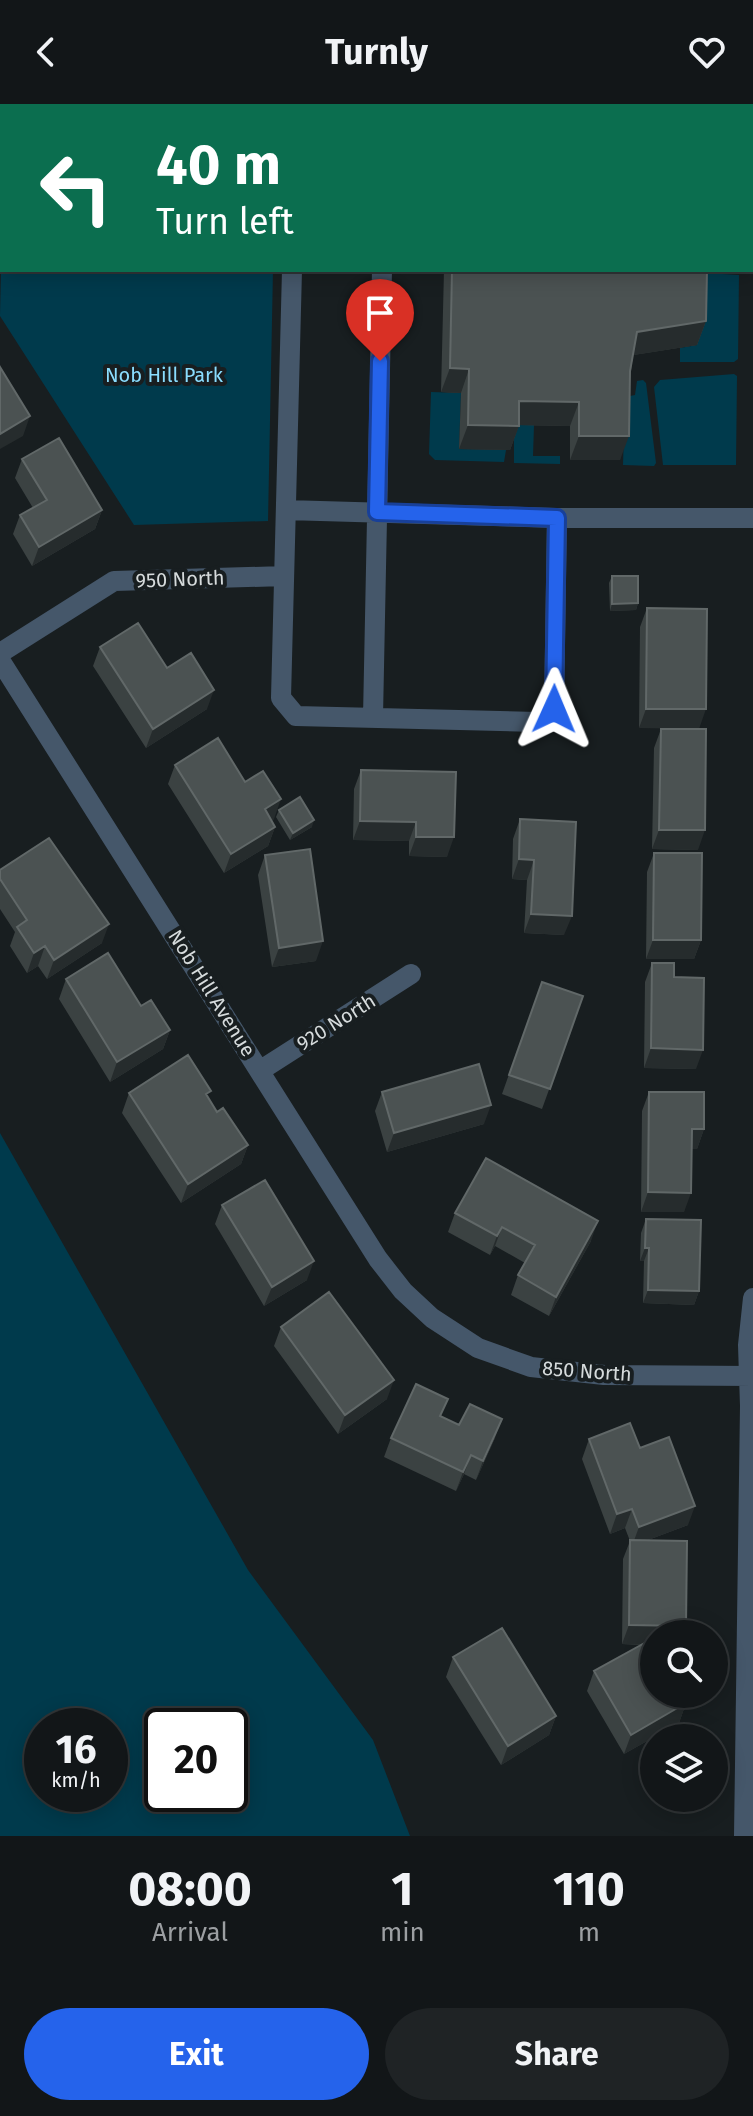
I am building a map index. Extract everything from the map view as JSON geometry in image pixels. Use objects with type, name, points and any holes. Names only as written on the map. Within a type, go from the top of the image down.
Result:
[{"type":"street","points":[[292,272],[281,698],[296,716],[537,722],[554,709],[557,518]]},
{"type":"street","points":[[373,717],[382,272]]},
{"type":"street","points":[[286,510],[557,518],[753,518]]},
{"type":"street","name":"950 North","points":[[0,653],[114,581],[284,576]]},
{"type":"street","name":"Nob Hill Avenue","points":[[0,660],[378,1259],[403,1291],[432,1318]]},
{"type":"street","name":"920 North","points":[[261,1070],[411,974]]},
{"type":"street","points":[[744,1836],[751,1376],[749,1331],[753,1298]]},
{"type":"street","name":"850 North","points":[[432,1318],[478,1348],[531,1367],[604,1375],[751,1376]]},
{"type":"green space","name":"Nob Hill Park","points":[[1,272],[273,272],[268,521],[134,525],[0,316]]},
{"type":"green space","points":[[689,272],[739,275],[738,359],[734,362],[680,362],[680,348],[697,345]]},
{"type":"green space","points":[[737,376],[736,465],[663,465],[654,387],[660,380]]},
{"type":"green space","points":[[637,381],[646,383],[656,463],[654,466],[623,465],[625,397],[635,395]]},
{"type":"green space","points":[[431,392],[461,393],[459,449],[506,450],[504,462],[435,460],[429,454]]},
{"type":"green space","points":[[511,425],[534,425],[533,456],[560,456],[560,464],[514,463],[514,430]]},
{"type":"green space","points":[[0,1133],[248,1570],[373,1740],[410,1836],[0,1836]]},
{"type":"building","points":[[452,272],[707,272],[706,321],[637,332],[630,371],[629,436],[579,436],[579,402],[519,401],[519,426],[468,425],[469,369],[450,368]]},
{"type":"building","points":[[0,367],[30,416],[0,434]]},
{"type":"building","points":[[59,438],[102,510],[39,547],[20,515],[47,500],[22,459]]},
{"type":"building","points":[[612,576],[638,576],[638,603],[612,604]]},
{"type":"building","points":[[647,608],[707,609],[706,709],[646,709]]},
{"type":"building","points":[[138,623],[167,668],[191,653],[214,690],[153,729],[100,647]]},
{"type":"building","points":[[661,729],[706,729],[705,830],[659,830]]},
{"type":"building","points":[[218,738],[245,782],[263,771],[281,799],[265,809],[275,827],[231,854],[175,765]]},
{"type":"building","points":[[361,770],[456,772],[454,837],[416,837],[416,822],[360,821]]},
{"type":"building","points":[[300,797],[314,820],[293,833],[279,810]]},
{"type":"building","points":[[520,819],[576,822],[572,916],[531,914],[534,860],[519,859]]},
{"type":"building","points":[[49,838],[109,924],[54,960],[45,946],[34,953],[17,927],[27,920],[0,879],[0,870]]},
{"type":"building","points":[[310,849],[323,941],[279,948],[265,855]]},
{"type":"building","points":[[654,853],[702,853],[701,940],[653,940]]},
{"type":"building","points":[[108,953],[141,1006],[151,1000],[170,1030],[117,1062],[66,979]]},
{"type":"building","points":[[652,963],[674,963],[674,977],[704,978],[703,1050],[651,1048]]},
{"type":"building","points":[[542,982],[583,996],[550,1089],[509,1075]]},
{"type":"building","points":[[188,1055],[211,1091],[206,1094],[217,1112],[223,1108],[248,1145],[188,1184],[129,1093]]},
{"type":"building","points":[[479,1064],[491,1105],[394,1133],[382,1092]]},
{"type":"building","points":[[649,1092],[704,1092],[704,1129],[692,1129],[691,1193],[648,1192]]},
{"type":"building","points":[[486,1158],[598,1221],[556,1297],[518,1275],[535,1245],[502,1227],[497,1236],[455,1213]]},
{"type":"building","points":[[265,1180],[314,1261],[272,1287],[222,1205]]},
{"type":"building","points":[[646,1219],[701,1220],[699,1291],[648,1290]]},
{"type":"building","points":[[329,1292],[394,1380],[345,1415],[281,1327]]},
{"type":"building","points":[[416,1384],[448,1399],[440,1416],[459,1425],[470,1404],[502,1419],[483,1461],[471,1455],[463,1472],[391,1438]]},
{"type":"building","points":[[630,1423],[640,1448],[669,1437],[695,1506],[639,1527],[632,1509],[617,1514],[589,1439]]},
{"type":"building","points":[[630,1540],[687,1541],[686,1620],[640,1620],[640,1625],[629,1625]]},
{"type":"building","points":[[502,1628],[556,1716],[508,1746],[453,1657]]},
{"type":"building","points":[[640,1646],[640,1708],[677,1708],[650,1724],[640,1724],[640,1730],[631,1735],[594,1671]]},
{"type":"route","points":[[380,361],[377,512],[557,518],[554,709]]}]
